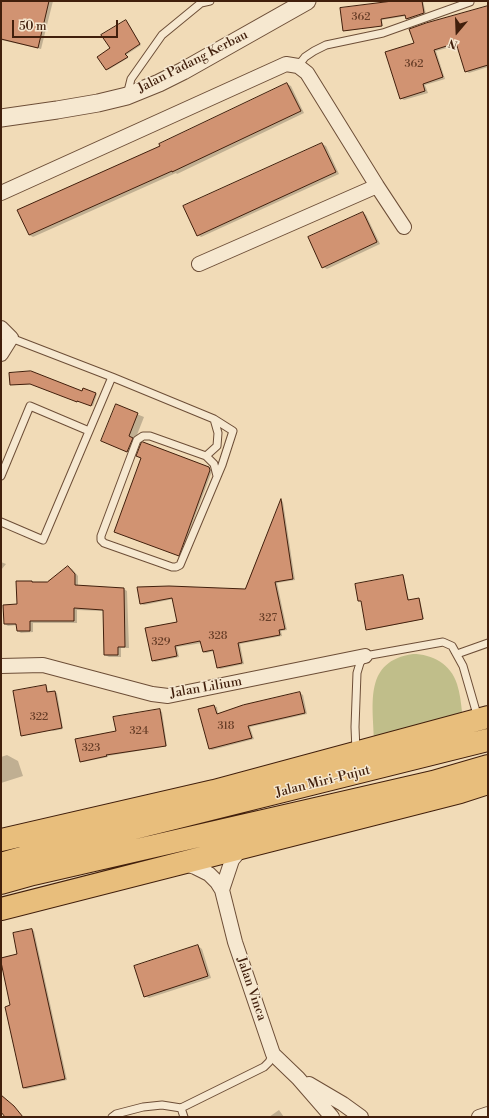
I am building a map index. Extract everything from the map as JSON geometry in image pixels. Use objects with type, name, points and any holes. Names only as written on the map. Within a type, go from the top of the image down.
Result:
[{"type":"highway","points":[[1,840],[214,791],[483,719]]},
{"type":"highway","name":"Jalan Miri-Pujut","points":[[1,864],[70,844],[488,740]]},
{"type":"highway","name":"Jalan Miri-Pujut","points":[[1,883],[33,874],[433,782],[488,766]]},
{"type":"highway","points":[[1,909],[452,794],[488,783]]},
{"type":"street","name":"Jalan Padang Kerbau","points":[[1,118],[98,103],[127,96],[183,71],[307,1]]},
{"type":"street","points":[[1,193],[286,64],[298,66],[307,73],[404,227]]},
{"type":"street","points":[[198,264],[377,186]]},
{"type":"street","points":[[1,354],[6,333]]},
{"type":"street","name":"Jalan Lilium","points":[[1,666],[43,665],[152,694],[168,696],[365,656]]},
{"type":"street","points":[[222,890],[232,860],[244,846]]},
{"type":"street","points":[[182,862],[209,874],[222,890]]},
{"type":"street","name":"Jalan Vinca","points":[[222,890],[235,942],[273,1054],[298,1078]]},
{"type":"street","points":[[298,1078],[332,1117]]},
{"type":"street","points":[[298,1078],[343,1104],[361,1117]]},
{"type":"street","points":[[479,1117],[488,1114]]},
{"type":"lane","points":[[127,96],[131,78],[162,35],[201,4],[210,1]]},
{"type":"lane","points":[[298,66],[305,57],[326,45],[383,34],[470,2]]},
{"type":"lane","points":[[6,333],[214,419],[233,431],[217,476],[180,565],[172,568],[104,543],[101,540],[101,536],[137,440],[143,436],[150,436],[206,456],[214,464],[217,476]]},
{"type":"lane","points":[[1,522],[43,540],[112,377]]},
{"type":"lane","points":[[1,476],[30,406],[89,431]]},
{"type":"lane","points":[[206,456],[217,446],[218,432],[214,419]]},
{"type":"lane","points":[[356,753],[356,673],[365,656],[443,642],[452,646],[463,666],[483,719]]},
{"type":"lane","points":[[457,654],[488,643]]},
{"type":"lane","points":[[112,1117],[116,1114],[143,1107],[162,1105],[180,1108],[264,1068],[273,1054]]},
{"type":"lane","points":[[180,1108],[184,1117]]},
{"type":"shaded area","points":[[420,654],[434,658],[450,671],[458,687],[462,712],[374,739],[373,698],[379,674],[386,665],[397,658]]},
{"type":"building","points":[[1,1],[49,1],[38,48],[1,39]]},
{"type":"building","points":[[393,1],[422,1],[424,13],[406,19],[405,15],[381,19],[382,26],[343,31],[340,8]]},
{"type":"building","points":[[488,6],[488,65],[465,72],[456,43],[434,50],[443,77],[423,84],[425,91],[400,99],[385,52],[414,43],[409,29]]},
{"type":"building","points":[[126,20],[140,44],[125,54],[128,57],[106,70],[97,57],[110,48],[101,35]]},
{"type":"building","points":[[287,83],[301,111],[172,172],[29,235],[17,210],[160,146],[159,144]]},
{"type":"building","points":[[322,143],[336,172],[197,236],[183,206]]},
{"type":"building","points":[[363,212],[377,242],[322,268],[308,237]]},
{"type":"building","points":[[31,371],[82,391],[83,388],[96,393],[91,406],[30,384],[10,385],[9,373]]},
{"type":"building","points":[[116,404],[138,413],[129,436],[133,438],[127,452],[101,441]]},
{"type":"building","points":[[143,442],[209,467],[210,470],[179,556],[114,532],[141,458],[136,456],[141,443]]},
{"type":"building","points":[[281,499],[293,579],[275,582],[285,629],[279,630],[280,635],[238,643],[242,663],[217,668],[213,650],[203,652],[200,641],[175,646],[177,656],[152,661],[145,628],[177,622],[172,598],[140,604],[137,587],[169,586],[245,589]]},
{"type":"building","points":[[68,566],[75,574],[75,585],[124,588],[125,647],[118,647],[118,655],[104,655],[103,610],[74,608],[74,621],[30,621],[30,631],[17,631],[16,624],[4,624],[3,605],[17,604],[16,581],[47,582]]},
{"type":"building","points":[[403,575],[408,600],[419,598],[423,619],[366,630],[361,601],[358,601],[355,584]]},
{"type":"building","points":[[46,685],[47,692],[55,691],[62,728],[21,736],[13,691]]},
{"type":"building","points":[[300,692],[305,713],[248,726],[252,738],[209,749],[198,709],[214,705],[217,714],[243,705]]},
{"type":"building","points":[[160,709],[166,746],[106,755],[107,756],[80,762],[75,739],[116,731],[113,717]]},
{"type":"building","points":[[32,929],[65,1079],[23,1088],[5,1007],[10,1005],[1,958],[17,954],[13,933]]},
{"type":"building","points":[[198,945],[208,976],[144,997],[134,966]]},
{"type":"building","points":[[1,1095],[14,1106],[23,1117],[5,1117],[1,1112]]}]
